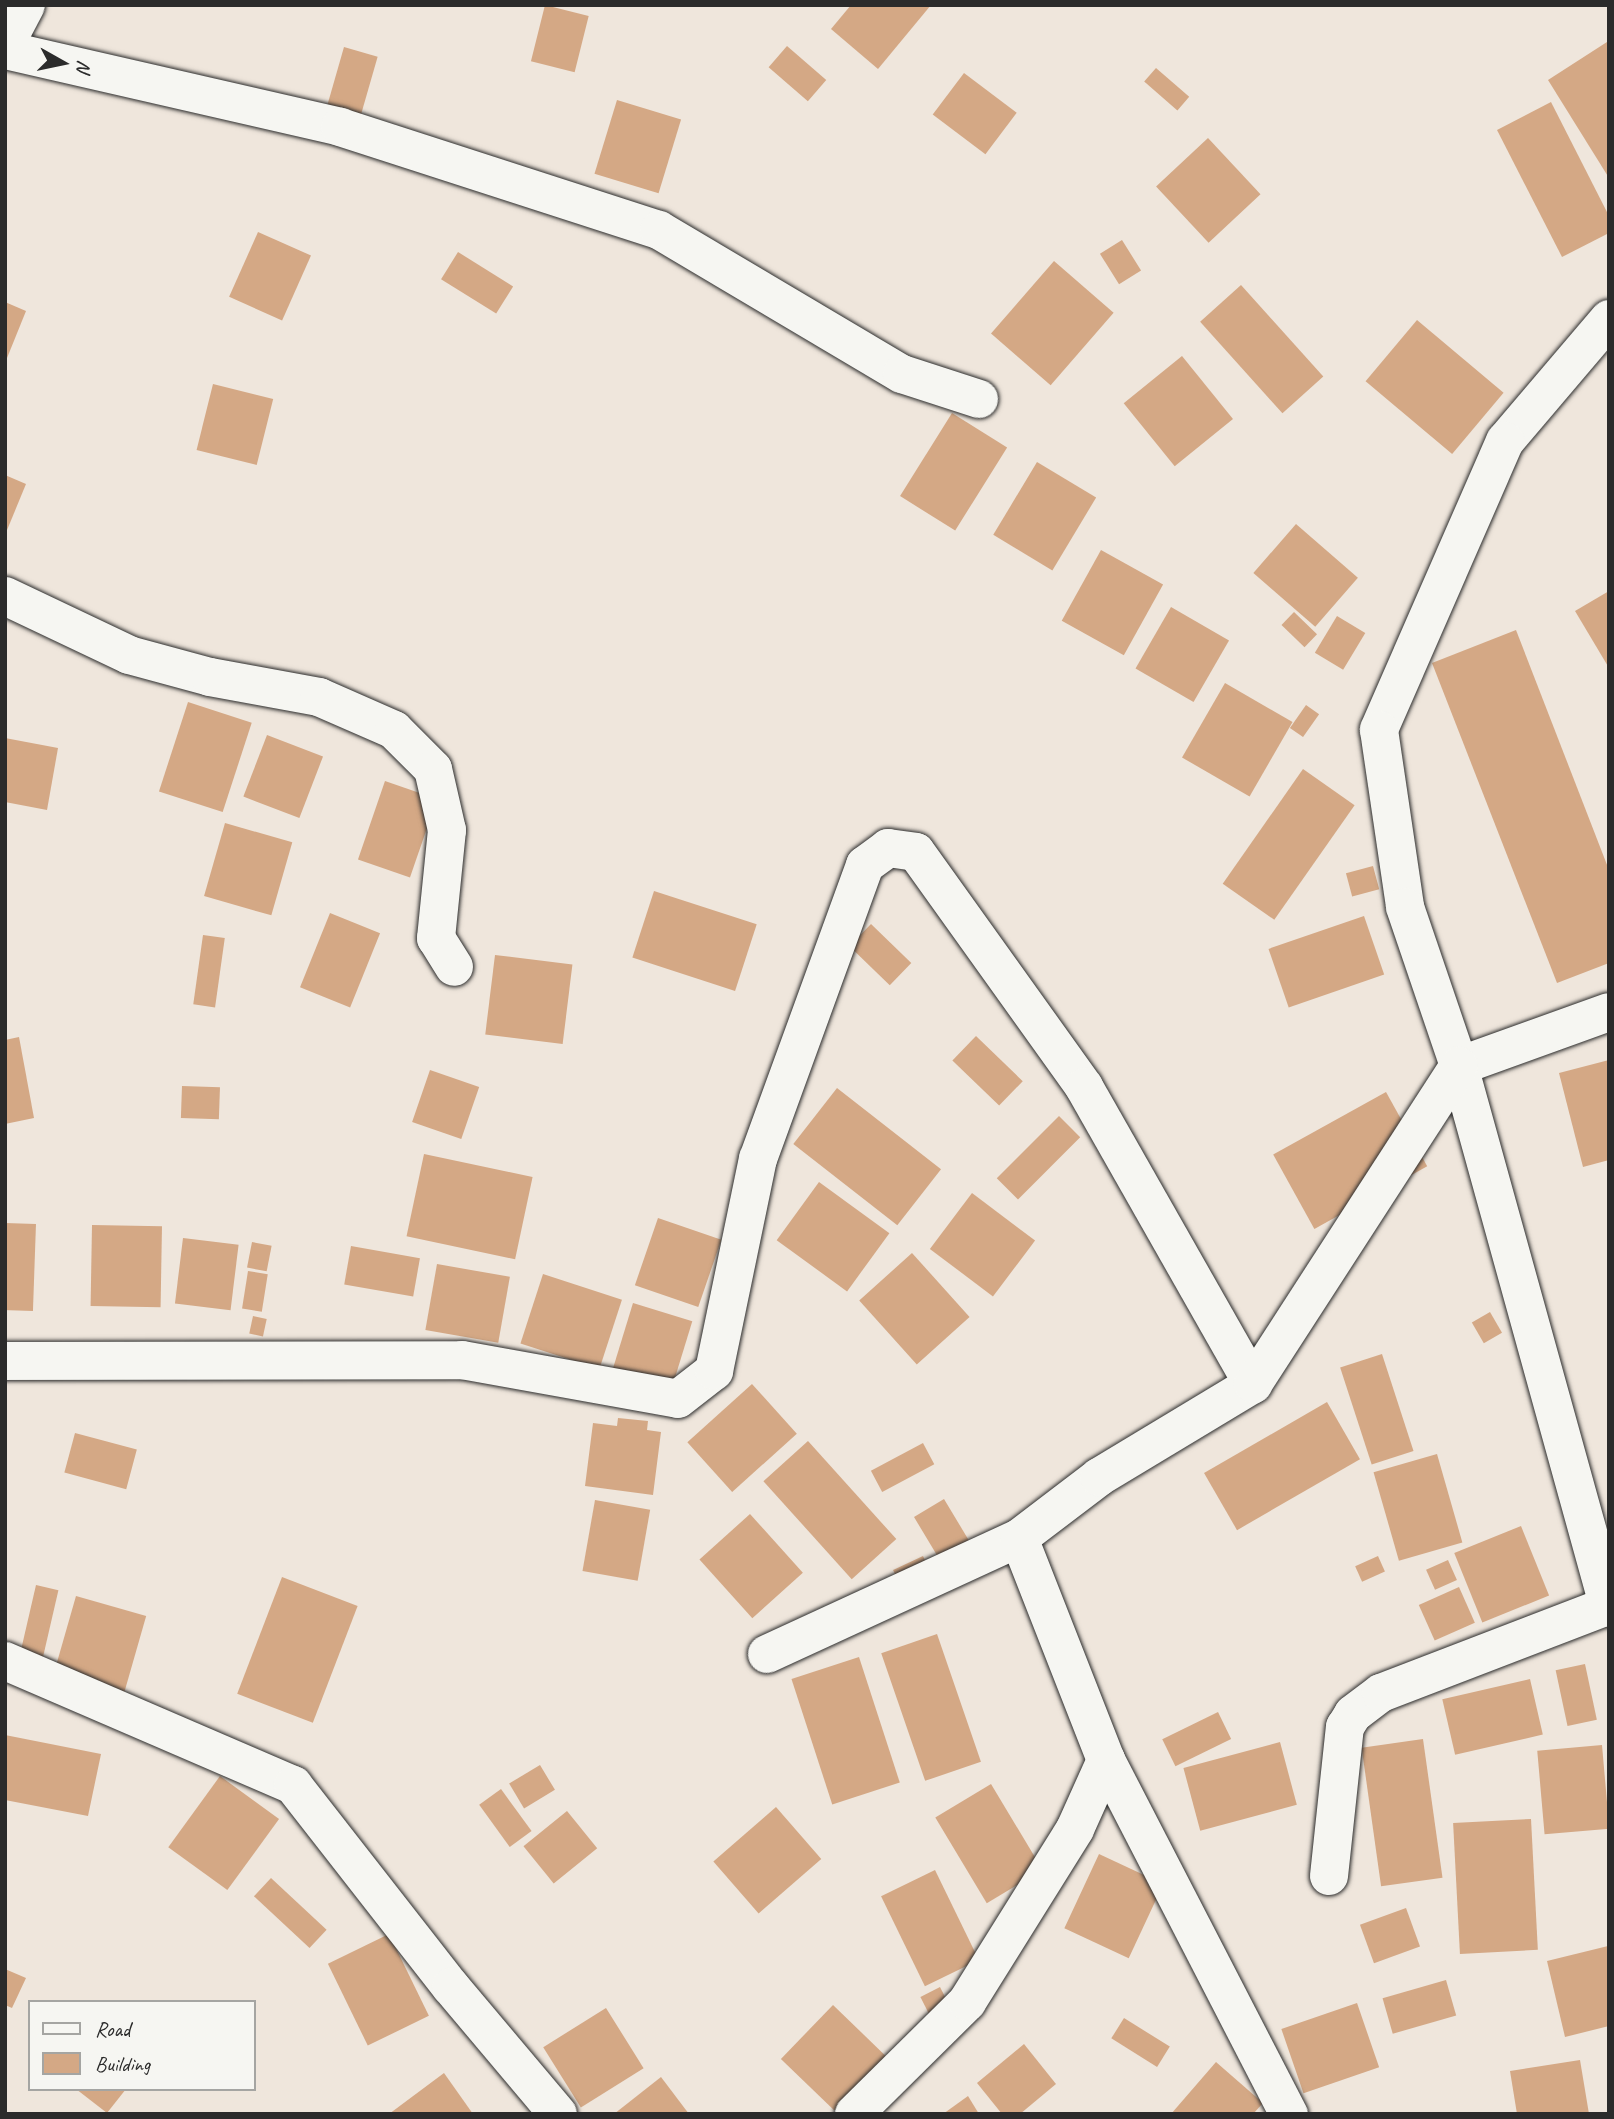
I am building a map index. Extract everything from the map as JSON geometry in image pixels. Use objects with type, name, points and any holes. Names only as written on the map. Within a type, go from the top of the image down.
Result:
[{"type":"street","points":[[26,5],[5,47],[340,127],[659,230],[902,374],[979,399]]},
{"type":"street","points":[[1329,1876],[1345,1727],[1353,1714],[1381,1693],[1609,1607],[1459,1066],[1405,907],[1379,730],[1505,441],[1609,319]]},
{"type":"street","points":[[5,596],[129,655],[210,677],[319,698],[394,730],[433,769],[447,830],[436,938],[454,967]]},
{"type":"street","points":[[5,1361],[462,1360],[678,1399],[714,1371],[758,1159],[865,865],[888,848],[916,852],[1084,1087],[1253,1384]]},
{"type":"street","points":[[767,1654],[1019,1538],[1099,1477],[1253,1384],[1459,1066],[1609,1012]]},
{"type":"street","points":[[1019,1538],[1106,1760],[1289,2114]]},
{"type":"street","points":[[5,1661],[293,1785],[451,1987],[558,2114]]},
{"type":"street","points":[[854,2114],[967,2002],[1074,1829],[1106,1760]]},
{"type":"building","points":[[545,5],[589,16],[575,72],[531,61]]},
{"type":"building","points":[[851,5],[931,5],[878,69],[831,29]]},
{"type":"building","points":[[1607,42],[1609,45],[1609,178],[1548,80]]},
{"type":"building","points":[[787,46],[826,80],[808,101],[769,67]]},
{"type":"building","points":[[344,47],[378,57],[361,114],[327,105]]},
{"type":"building","points":[[1156,68],[1189,97],[1177,110],[1144,82]]},
{"type":"building","points":[[964,73],[1017,113],[985,154],[933,115]]},
{"type":"building","points":[[617,100],[681,120],[659,193],[594,174]]},
{"type":"building","points":[[1551,102],[1609,216],[1609,233],[1562,257],[1497,130]]},
{"type":"building","points":[[1208,138],[1261,194],[1209,243],[1156,186]]},
{"type":"building","points":[[258,232],[311,256],[282,320],[229,297]]},
{"type":"building","points":[[1122,240],[1141,271],[1119,284],[1100,254]]},
{"type":"building","points":[[458,252],[513,286],[496,314],[441,279]]},
{"type":"building","points":[[1054,261],[1114,313],[1051,385],[991,333]]},
{"type":"building","points":[[1241,285],[1323,376],[1282,413],[1200,322]]},
{"type":"building","points":[[5,302],[26,311],[5,363]]},
{"type":"building","points":[[1417,320],[1504,393],[1452,454],[1366,381]]},
{"type":"building","points":[[1182,356],[1233,419],[1175,466],[1124,403]]},
{"type":"building","points":[[213,384],[273,399],[257,465],[197,450]]},
{"type":"building","points":[[952,413],[1007,447],[955,531],[900,496]]},
{"type":"building","points":[[1037,462],[1096,498],[1052,570],[993,535]]},
{"type":"building","points":[[5,475],[26,484],[5,535]]},
{"type":"building","points":[[1296,524],[1358,578],[1315,627],[1253,573]]},
{"type":"building","points":[[1101,550],[1163,584],[1124,655],[1062,621]]},
{"type":"building","points":[[1609,591],[1609,668],[1575,611]]},
{"type":"building","points":[[1171,607],[1229,640],[1194,702],[1136,668]]},
{"type":"building","points":[[1294,612],[1317,634],[1305,647],[1281,625]]},
{"type":"building","points":[[1337,616],[1365,633],[1343,670],[1315,653]]},
{"type":"building","points":[[1516,630],[1609,870],[1609,963],[1557,983],[1432,663]]},
{"type":"building","points":[[1225,683],[1293,722],[1250,796],[1182,757]]},
{"type":"building","points":[[188,702],[252,723],[223,812],[159,791]]},
{"type":"building","points":[[1306,705],[1319,714],[1303,737],[1290,728]]},
{"type":"building","points":[[267,735],[323,757],[299,818],[243,797]]},
{"type":"building","points":[[5,738],[58,748],[47,810],[5,802]]},
{"type":"building","points":[[1303,769],[1355,805],[1274,920],[1223,884]]},
{"type":"building","points":[[385,781],[437,799],[410,877],[358,859]]},
{"type":"building","points":[[225,823],[292,842],[271,915],[204,896]]},
{"type":"building","points":[[1373,866],[1379,889],[1352,896],[1346,873]]},
{"type":"building","points":[[654,891],[757,924],[735,991],[632,958]]},
{"type":"building","points":[[330,913],[380,933],[350,1007],[300,987]]},
{"type":"building","points":[[1364,916],[1384,975],[1289,1008],[1269,949]]},
{"type":"building","points":[[871,924],[911,963],[890,985],[849,946]]},
{"type":"building","points":[[203,935],[225,938],[215,1007],[193,1004]]},
{"type":"building","points":[[495,955],[572,965],[563,1044],[485,1034]]},
{"type":"building","points":[[976,1036],[1023,1081],[999,1106],[952,1060]]},
{"type":"building","points":[[19,1037],[34,1118],[5,1124],[5,1040]]},
{"type":"building","points":[[1609,1060],[1609,1160],[1583,1167],[1559,1073]]},
{"type":"building","points":[[430,1070],[479,1087],[461,1139],[412,1122]]},
{"type":"building","points":[[182,1086],[220,1087],[219,1119],[181,1118]]},
{"type":"building","points":[[837,1088],[941,1169],[897,1225],[793,1144]]},
{"type":"building","points":[[1386,1092],[1427,1166],[1314,1229],[1273,1155]]},
{"type":"building","points":[[1059,1116],[1080,1137],[1018,1199],[997,1178]]},
{"type":"building","points":[[424,1154],[533,1177],[515,1259],[407,1236]]},
{"type":"building","points":[[819,1182],[889,1233],[847,1291],[777,1240]]},
{"type":"building","points":[[972,1193],[1035,1241],[993,1296],[930,1249]]},
{"type":"building","points":[[658,1218],[721,1240],[698,1307],[635,1285]]},
{"type":"building","points":[[5,1223],[36,1224],[33,1311],[5,1310]]},
{"type":"building","points":[[92,1225],[162,1226],[161,1307],[91,1306]]},
{"type":"building","points":[[183,1238],[239,1245],[231,1310],[175,1304]]},
{"type":"building","points":[[252,1242],[272,1246],[267,1271],[247,1268]]},
{"type":"building","points":[[351,1246],[420,1258],[413,1297],[344,1284]]},
{"type":"building","points":[[912,1253],[970,1317],[917,1364],[859,1301]]},
{"type":"building","points":[[437,1264],[510,1277],[498,1343],[425,1330]]},
{"type":"building","points":[[248,1271],[268,1274],[262,1312],[242,1309]]},
{"type":"building","points":[[543,1274],[622,1300],[599,1369],[520,1343]]},
{"type":"building","points":[[633,1303],[692,1321],[671,1390],[612,1372]]},
{"type":"building","points":[[1490,1312],[1502,1333],[1484,1343],[1472,1322]]},
{"type":"building","points":[[253,1316],[267,1319],[263,1337],[249,1334]]},
{"type":"building","points":[[1382,1354],[1414,1451],[1372,1465],[1340,1368]]},
{"type":"building","points":[[752,1384],[797,1434],[732,1492],[687,1442]]},
{"type":"building","points":[[1327,1402],[1360,1459],[1237,1530],[1204,1473]]},
{"type":"building","points":[[618,1418],[648,1421],[647,1430],[661,1432],[653,1495],[585,1486],[593,1423],[617,1426]]},
{"type":"building","points":[[75,1433],[137,1450],[126,1489],[64,1473]]},
{"type":"building","points":[[808,1441],[896,1539],[852,1579],[763,1481]]},
{"type":"building","points":[[923,1443],[934,1464],[882,1492],[871,1471]]},
{"type":"building","points":[[1437,1454],[1462,1542],[1399,1561],[1374,1472]]},
{"type":"building","points":[[944,1499],[969,1541],[939,1559],[914,1517]]},
{"type":"building","points":[[595,1500],[650,1510],[638,1581],[582,1571]]},
{"type":"building","points":[[750,1514],[803,1573],[752,1618],[699,1560]]},
{"type":"building","points":[[1521,1526],[1549,1596],[1482,1623],[1454,1553]]},
{"type":"building","points":[[923,1556],[930,1571],[900,1585],[893,1570]]},
{"type":"building","points":[[1378,1556],[1385,1572],[1362,1582],[1355,1566]]},
{"type":"building","points":[[1448,1560],[1457,1580],[1435,1590],[1426,1570]]},
{"type":"building","points":[[282,1577],[358,1606],[313,1723],[237,1694]]},
{"type":"building","points":[[36,1585],[58,1590],[43,1658],[20,1653]]},
{"type":"building","points":[[1459,1587],[1475,1623],[1435,1641],[1419,1605]]},
{"type":"building","points":[[76,1596],[146,1616],[124,1693],[54,1673]]},
{"type":"building","points":[[937,1634],[981,1762],[925,1781],[881,1653]]},
{"type":"building","points":[[859,1657],[900,1783],[832,1804],[791,1679]]},
{"type":"building","points":[[1585,1664],[1597,1720],[1568,1726],[1556,1670]]},
{"type":"building","points":[[1530,1679],[1543,1735],[1455,1755],[1442,1699]]},
{"type":"building","points":[[1218,1712],[1231,1739],[1175,1766],[1162,1739]]},
{"type":"building","points":[[5,1735],[101,1754],[88,1816],[5,1800]]},
{"type":"building","points":[[1423,1739],[1442,1878],[1381,1886],[1362,1748]]},
{"type":"building","points":[[1280,1742],[1297,1805],[1200,1831],[1183,1768]]},
{"type":"building","points":[[1602,1745],[1609,1829],[1545,1834],[1537,1751]]},
{"type":"building","points":[[540,1765],[555,1790],[524,1808],[509,1784]]},
{"type":"building","points":[[220,1776],[279,1819],[227,1890],[168,1847]]},
{"type":"building","points":[[991,1784],[1043,1870],[987,1903],[935,1817]]},
{"type":"building","points":[[501,1789],[532,1831],[510,1847],[479,1805]]},
{"type":"building","points":[[776,1807],[821,1859],[759,1914],[713,1861]]},
{"type":"building","points":[[567,1811],[597,1848],[554,1884],[523,1846]]},
{"type":"building","points":[[1531,1819],[1538,1950],[1460,1954],[1453,1823]]},
{"type":"building","points":[[1099,1854],[1163,1884],[1129,1958],[1064,1928]]},
{"type":"building","points":[[935,1870],[979,1960],[925,1986],[881,1896]]},
{"type":"building","points":[[271,1878],[327,1930],[310,1948],[254,1896]]},
{"type":"building","points":[[1406,1908],[1420,1947],[1374,1963],[1360,1925]]},
{"type":"building","points":[[389,1934],[429,2016],[368,2046],[328,1964]]},
{"type":"building","points":[[1608,1946],[1609,2026],[1565,2037],[1547,1961]]},
{"type":"building","points":[[5,1969],[26,1978],[12,2008],[5,2005]]},
{"type":"building","points":[[1446,1980],[1456,2016],[1393,2034],[1383,1998]]},
{"type":"building","points":[[940,1987],[954,2014],[934,2024],[920,1997]]},
{"type":"building","points":[[1357,2003],[1379,2067],[1303,2093],[1281,2029]]},
{"type":"building","points":[[833,2005],[886,2056],[834,2110],[781,2059]]},
{"type":"building","points":[[606,2008],[644,2068],[581,2107],[543,2047]]},
{"type":"building","points":[[1124,2018],[1170,2047],[1157,2067],[1111,2038]]},
{"type":"building","points":[[1024,2044],[1056,2084],[1020,2114],[1002,2114],[977,2083]]},
{"type":"building","points":[[1580,2060],[1589,2114],[1517,2114],[1510,2071]]},
{"type":"building","points":[[1216,2062],[1263,2103],[1253,2114],[1171,2114]]},
{"type":"building","points":[[444,2073],[473,2114],[389,2114]]},
{"type":"building","points":[[661,2077],[689,2114],[614,2114]]},
{"type":"building","points":[[79,2091],[124,2091],[107,2113]]},
{"type":"building","points":[[968,2096],[979,2114],[943,2114]]}]
